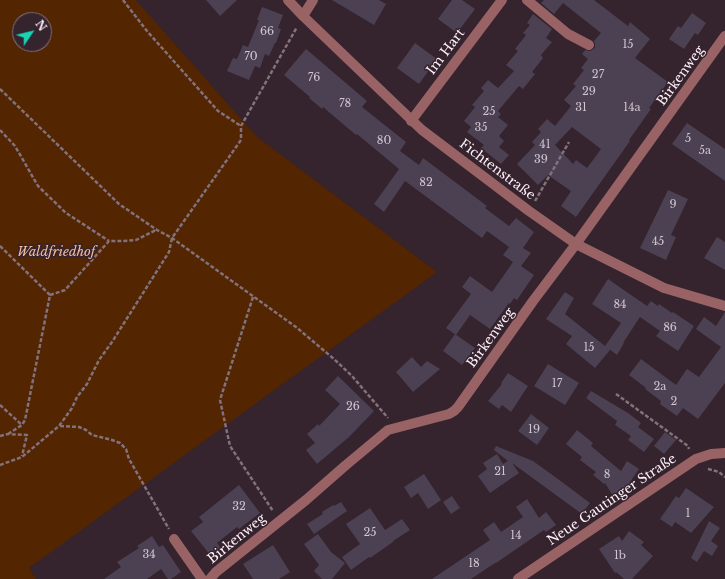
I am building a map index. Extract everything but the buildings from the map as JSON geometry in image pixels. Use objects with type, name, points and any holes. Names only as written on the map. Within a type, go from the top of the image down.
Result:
[{"type":"street","name":"Fichtenstraße","points":[[288,0],[422,130],[529,211],[576,244],[664,288],[725,306]]},
{"type":"street","points":[[303,16],[313,0]]},
{"type":"street","name":"Im Hart","points":[[411,120],[502,0]]},
{"type":"street","points":[[527,0],[568,34],[589,45]]},
{"type":"street","name":"Birkenweg","points":[[210,579],[216,572],[280,521],[388,430],[449,414],[454,411],[725,36]]},
{"type":"street","name":"Neue Gautinger Straße","points":[[518,579],[695,460],[712,454],[725,453]]},
{"type":"street","points":[[174,539],[202,579]]},
{"type":"path","points":[[123,0],[147,31],[218,111],[241,126]]},
{"type":"path","points":[[0,465],[22,457],[59,426],[72,408],[77,397],[87,384],[99,360],[169,252],[172,238],[240,140],[241,126],[303,16]]},
{"type":"path","points":[[0,89],[119,204],[157,230],[172,238],[296,327],[334,359],[352,376],[396,428]]},
{"type":"path","points":[[0,130],[15,146],[38,186],[66,213],[109,241],[123,242],[136,240],[157,230]]},
{"type":"path","points":[[529,211],[569,142]]},
{"type":"path","points":[[50,295],[65,290],[109,241]]},
{"type":"path","points":[[0,246],[50,295]]},
{"type":"path","points":[[8,434],[22,425],[25,420],[50,295]]},
{"type":"path","points":[[253,297],[220,400],[230,446],[280,521]]},
{"type":"path","points":[[616,394],[688,446],[695,460]]},
{"type":"path","points":[[0,405],[22,425]]},
{"type":"path","points":[[59,426],[79,427],[92,435],[120,443],[126,449],[129,459],[174,539]]},
{"type":"path","points":[[0,436],[8,434],[27,435],[22,457]]},
{"type":"green space","name":"Waldfriedhof","points":[[0,0],[136,0],[256,136],[437,272],[29,568],[36,579],[0,579]]}]
